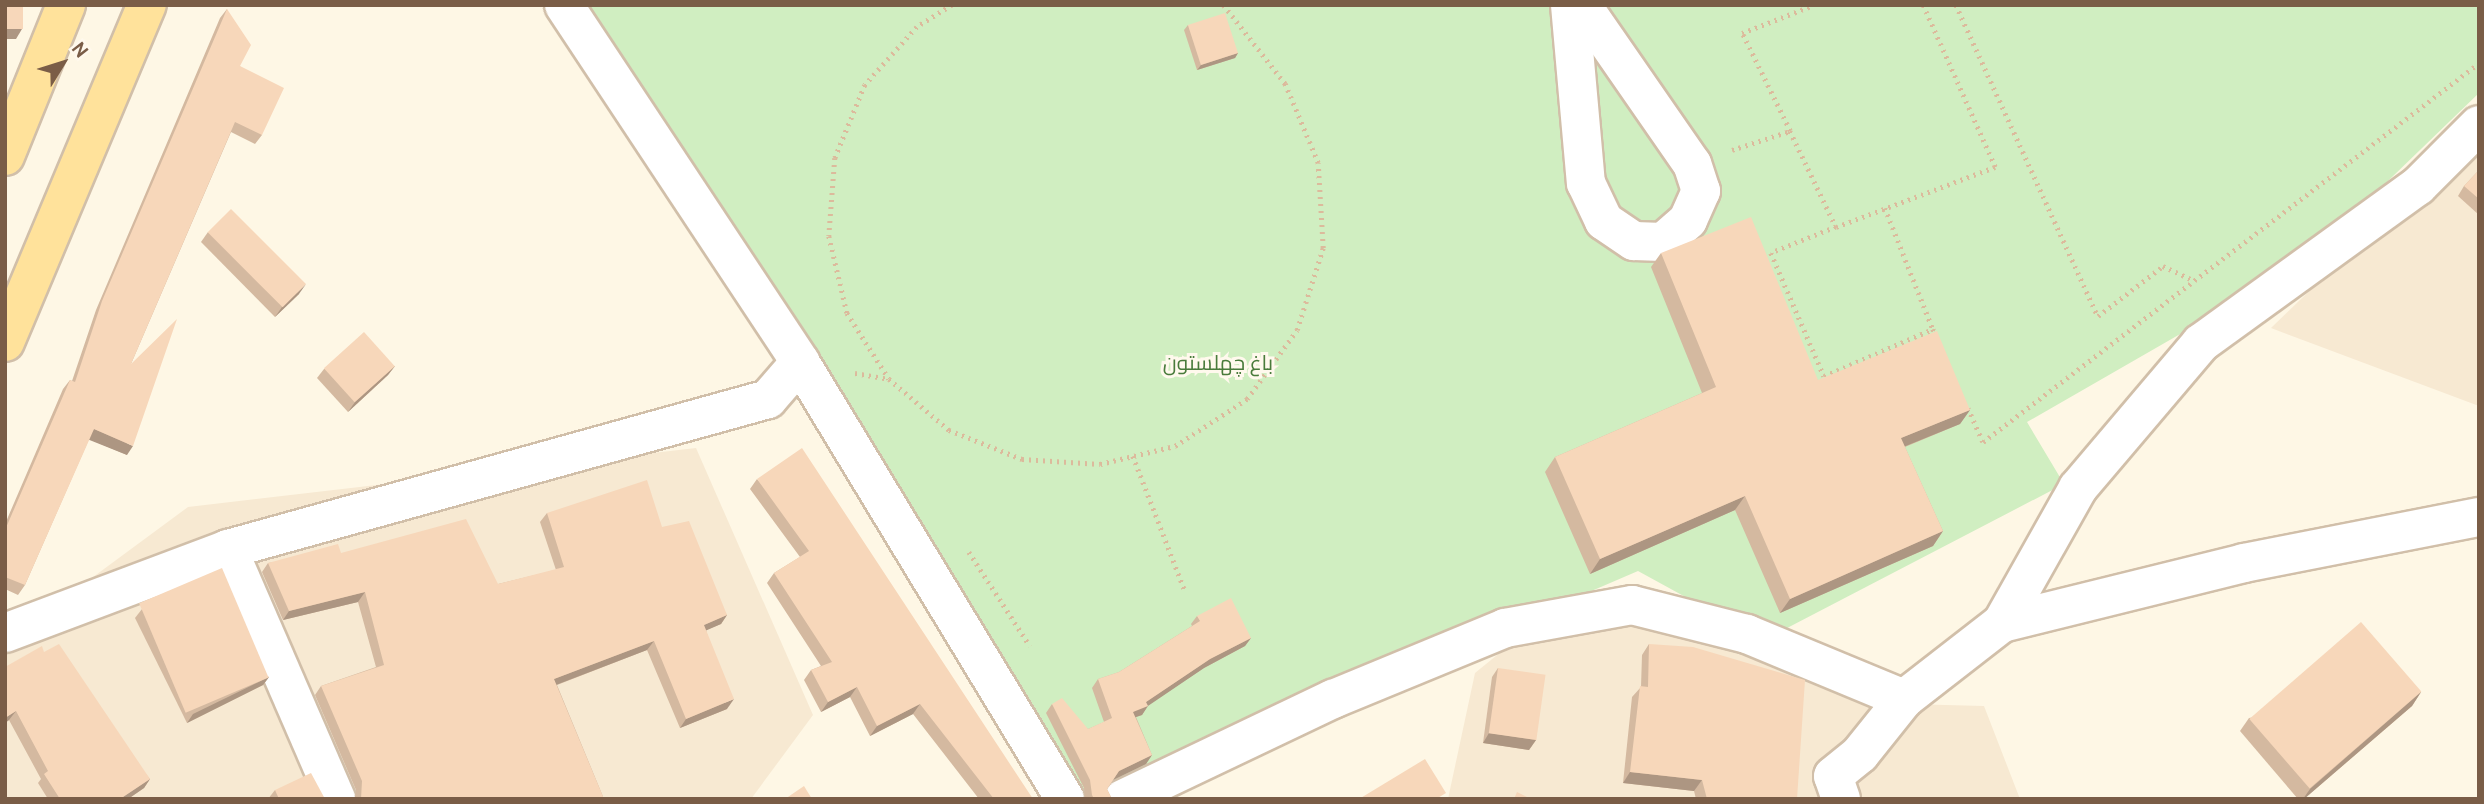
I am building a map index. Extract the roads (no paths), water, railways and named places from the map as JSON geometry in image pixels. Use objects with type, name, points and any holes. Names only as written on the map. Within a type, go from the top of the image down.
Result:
[{"type":"main road","points":[[5,156],[66,5]]},
{"type":"main road","points":[[5,342],[147,5]]},
{"type":"street","points":[[564,5],[800,362],[1065,799]]},
{"type":"street","points":[[1570,5],[1587,183],[1604,221],[1634,241],[1663,242],[1688,220],[1701,191],[1692,164],[1582,5]]},
{"type":"street","points":[[1841,799],[1833,776],[1860,754],[1904,699],[2002,622],[2078,488],[2201,343],[2418,186],[2479,125]]},
{"type":"street","points":[[5,633],[228,549],[768,400],[800,362]]},
{"type":"street","points":[[2002,622],[2244,563],[2479,517]]},
{"type":"street","points":[[228,549],[337,799]]},
{"type":"street","points":[[1123,799],[1333,699],[1504,628],[1632,605],[1747,634],[1904,699]]},
{"type":"park label","name":"باغ چهلستون","points":[[1218,363]]}]
